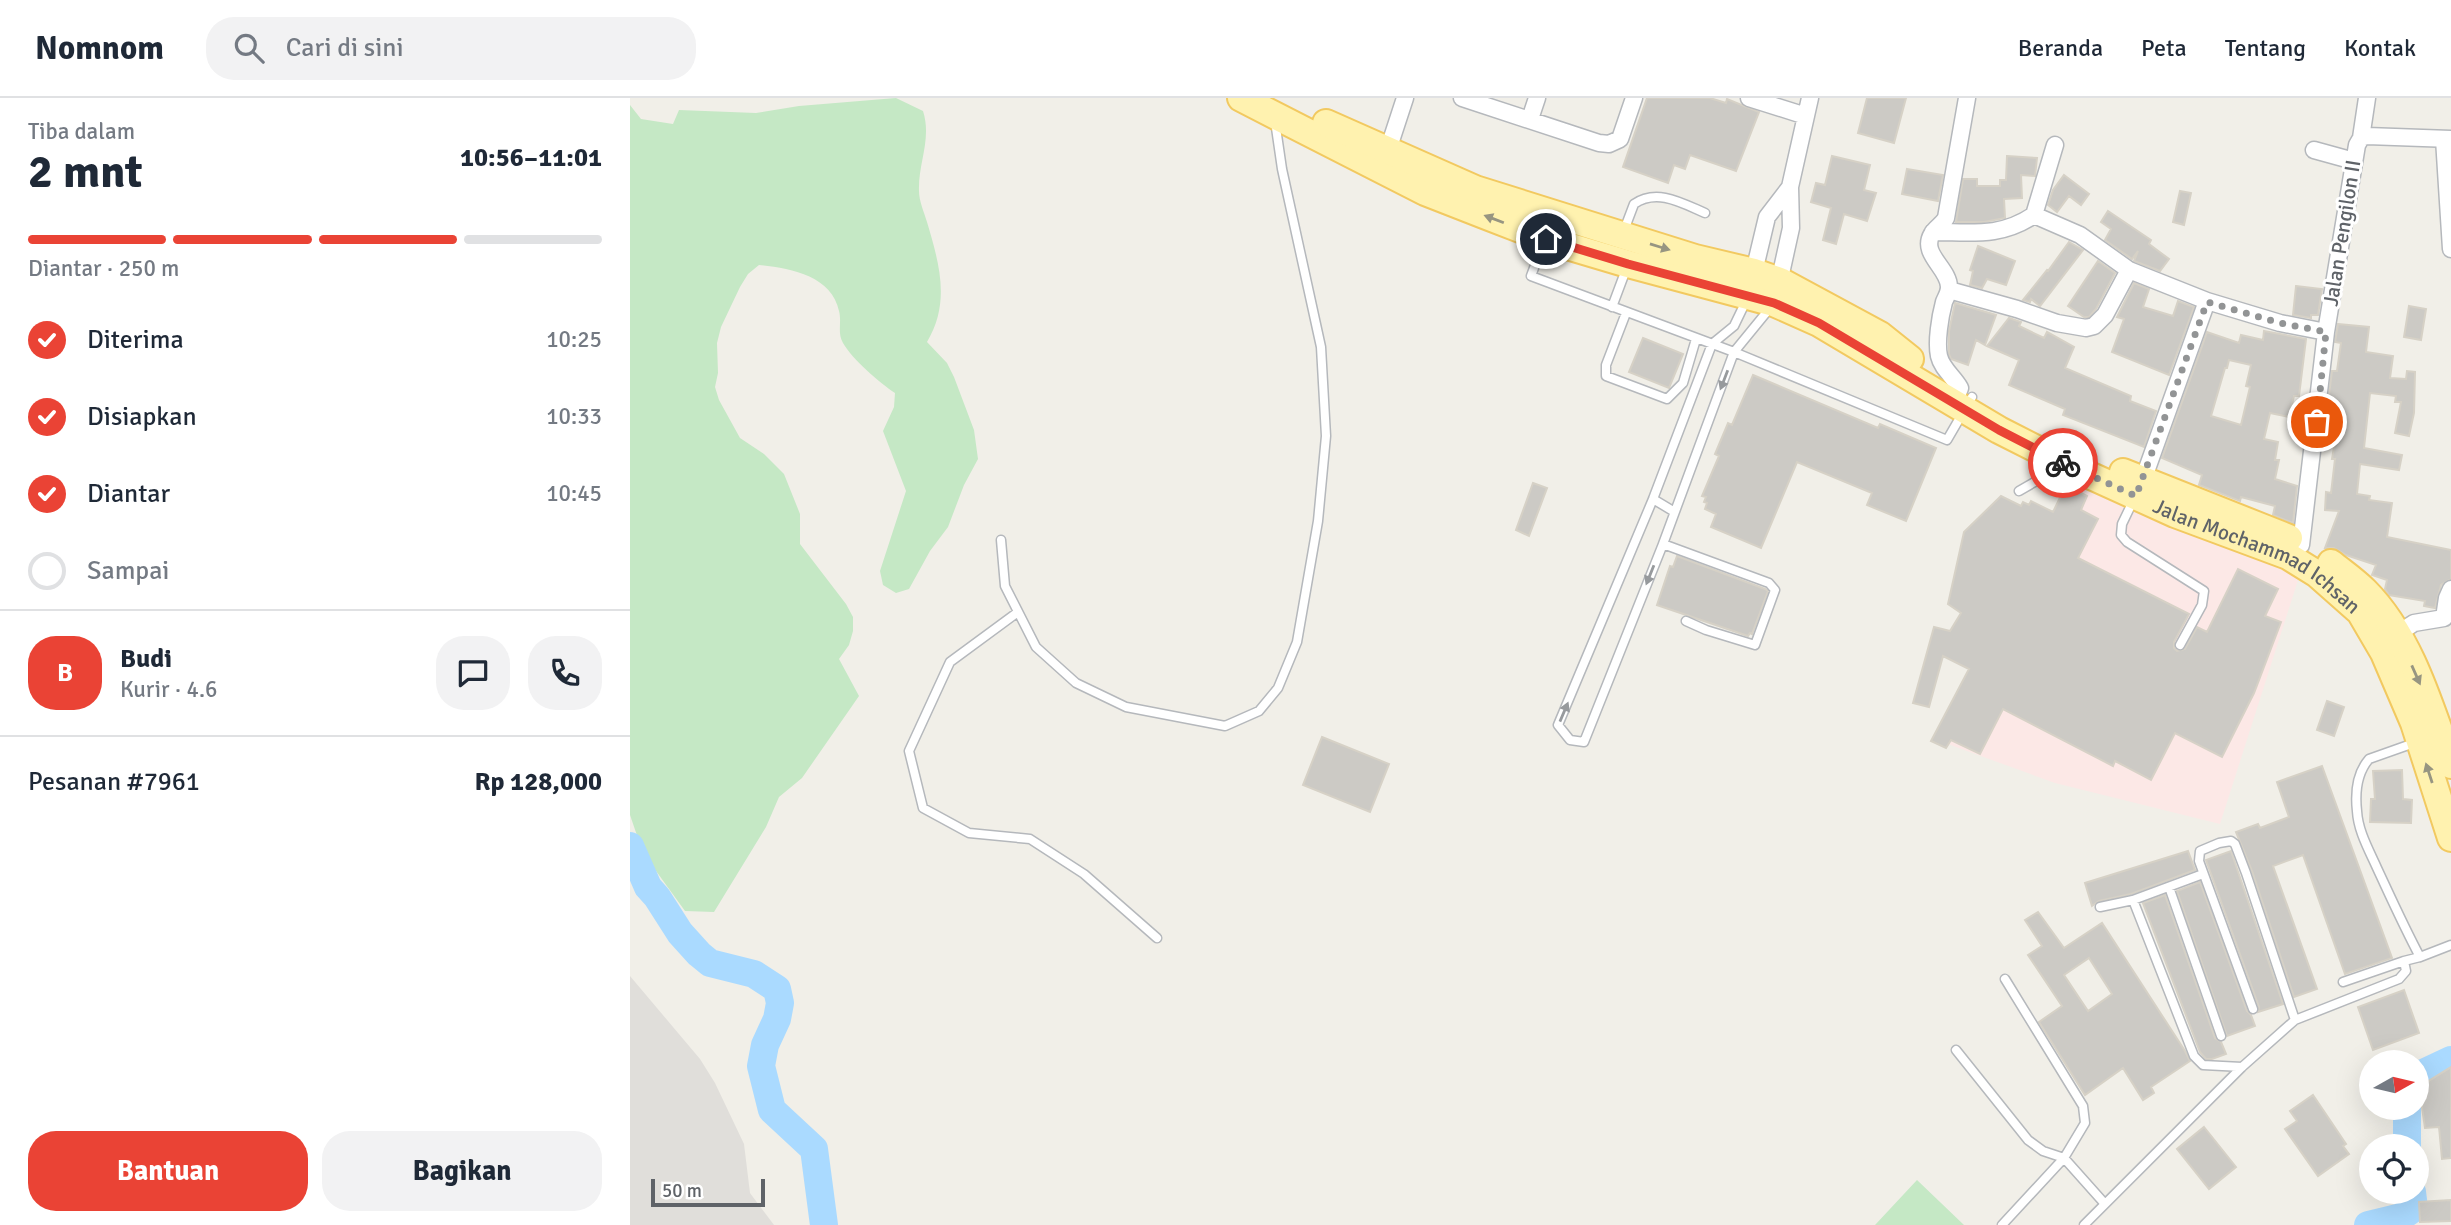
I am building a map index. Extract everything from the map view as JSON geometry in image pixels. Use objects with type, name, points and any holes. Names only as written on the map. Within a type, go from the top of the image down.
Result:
[{"type":"main road","name":"Jalan Mochammad Ichsan","points":[[1241,98],[1315,118],[1388,150],[1428,181],[1475,189],[1695,258],[1751,284],[1777,292],[1845,337],[1963,399],[1999,430],[2065,454],[2139,488],[2284,536],[2321,556],[2366,592],[2397,634],[2418,677],[2451,765]]},
{"type":"main road","name":"Jalan Mochammad Ichsan","points":[[1276,106],[1546,239],[1628,264],[1751,284]]},
{"type":"main road","name":"Jalan Mochammad Ichsan","points":[[2139,488],[2175,514],[2288,556],[2317,574],[2360,612],[2384,653],[2420,741],[2451,838]]},
{"type":"street","points":[[1388,150],[1405,98]]},
{"type":"street","points":[[1462,98],[1609,144],[1620,139],[1633,104]]},
{"type":"street","points":[[1530,119],[1537,98]]},
{"type":"street","points":[[1749,98],[1806,116]]},
{"type":"street","points":[[1777,292],[1791,229],[1790,187],[1810,98]]},
{"type":"street","points":[[1963,399],[1940,357],[1938,344],[1943,304],[1950,290],[1946,273],[1930,250],[1929,240],[1946,218],[1966,98]]},
{"type":"street","points":[[2361,138],[2367,98]]},
{"type":"street","name":"Jalan Pengilon II","points":[[2301,545],[2326,332],[2354,161],[2361,138],[2448,139]]},
{"type":"street","points":[[2448,139],[2451,249]]},
{"type":"street","points":[[1933,232],[1990,232],[2008,229],[2034,215],[2055,145]]},
{"type":"street","points":[[2314,150],[2354,161]]},
{"type":"street","points":[[1751,284],[1767,217],[1790,187]]},
{"type":"street","points":[[2034,215],[2080,235],[2129,270],[2207,302],[2280,323],[2326,332]]},
{"type":"street","points":[[1950,290],[2056,323],[2086,328],[2094,326],[2105,316],[2129,270]]},
{"type":"street","points":[[2139,488],[2207,302]]},
{"type":"street","points":[[2397,634],[2414,623],[2444,618],[2451,589]]},
{"type":"lane","points":[[1001,540],[1005,586],[1036,647],[1076,683],[1126,707],[1225,726],[1259,711],[1278,688],[1297,642],[1318,521],[1326,436],[1321,346],[1282,169],[1276,106]]},
{"type":"lane","points":[[1622,235],[1634,204],[1645,198],[1664,196],[1705,213]]},
{"type":"lane","points":[[1546,239],[1531,276],[1734,352],[1947,439],[1963,399]]},
{"type":"lane","points":[[1612,307],[1628,264]]},
{"type":"lane","points":[[1751,284],[1734,327],[1712,344],[1653,499],[1558,725],[1570,740],[1584,742],[1663,544],[1734,352],[1777,292]]},
{"type":"lane","points":[[1626,313],[1606,365],[1606,376],[1667,400],[1683,383],[1696,339]]},
{"type":"lane","points":[[2019,491],[2050,474],[2065,454]]},
{"type":"lane","points":[[2139,488],[2122,524],[2121,535],[2127,542],[2204,591],[2202,605],[2180,645]]},
{"type":"lane","points":[[1653,499],[1673,511]]},
{"type":"lane","points":[[1663,544],[1769,583],[1775,590],[1755,645],[1686,621]]},
{"type":"lane","points":[[1018,612],[950,662],[909,751],[923,808],[969,833],[1030,839],[1084,874],[1157,938]]},
{"type":"lane","points":[[2420,741],[2369,759],[2363,765],[2358,779],[2357,812],[2364,839],[2420,957]]},
{"type":"lane","points":[[2253,1009],[2199,861],[2200,851],[2231,841],[2246,873],[2295,1020]]},
{"type":"lane","points":[[2100,907],[2133,900],[2203,874]]},
{"type":"lane","points":[[2169,887],[2221,1036]]},
{"type":"lane","points":[[2133,900],[2194,1056],[2203,1065],[2242,1067]]},
{"type":"lane","points":[[2343,982],[2451,944]]},
{"type":"lane","points":[[2084,1225],[2242,1067],[2295,1020],[2399,979],[2406,971],[2404,961]]},
{"type":"lane","points":[[2003,1225],[2064,1158],[2085,1123],[2083,1106],[2005,979]]},
{"type":"lane","points":[[1956,1050],[2028,1140],[2043,1151],[2064,1158],[2105,1204]]},
{"type":"shaded area","points":[[2080,486],[2300,574],[2220,824],[2055,783],[1945,743],[2051,550]]},
{"type":"shaded area","points":[[630,976],[700,1059],[715,1083],[744,1144],[750,1193],[774,1225],[630,1225]]},
{"type":"green space","points":[[896,98],[923,111],[925,121],[919,195],[939,267],[941,297],[939,312],[927,342],[947,363],[954,377],[974,430],[978,459],[964,485],[948,527],[930,551],[909,589],[896,593],[883,585],[880,571],[906,491],[883,431],[894,407],[895,393],[867,370],[843,343],[840,335],[840,315],[835,299],[828,289],[808,276],[784,269],[759,265],[748,274],[721,327],[717,343],[718,373],[715,387],[719,400],[740,438],[764,454],[784,474],[800,514],[800,544],[853,617],[849,645],[839,659],[859,696],[802,778],[779,797],[766,827],[714,912],[685,911],[643,853],[630,815],[630,105],[641,119],[673,124],[679,110],[756,113],[799,106]]},
{"type":"green space","points":[[1917,1180],[1964,1225],[1875,1225]]},
{"type":"building","points":[[1647,98],[1710,98],[1726,103],[1727,99],[1759,112],[1736,171],[1690,155],[1685,169],[1674,165],[1668,183],[1623,167]]},
{"type":"building","points":[[1867,98],[1906,98],[1894,143],[1858,133]]},
{"type":"building","points":[[1832,156],[1870,165],[1864,190],[1876,193],[1867,221],[1844,214],[1836,244],[1823,240],[1831,208],[1811,202],[1816,183],[1825,185]]},
{"type":"building","points":[[2007,156],[2037,158],[2035,176],[2021,175],[2022,198],[2004,199],[2005,218],[1984,222],[1956,222],[1963,179],[1977,179],[1977,186],[2000,186],[2000,180],[2006,180]]},
{"type":"building","points":[[1907,169],[1943,175],[1938,201],[1902,194]]},
{"type":"building","points":[[2064,175],[2089,194],[2081,205],[2069,196],[2057,212],[2048,205],[2053,190]]},
{"type":"building","points":[[2180,191],[2191,193],[2184,225],[2173,222]]},
{"type":"building","points":[[2108,211],[2151,240],[2149,244],[2169,259],[2160,271],[2134,261],[2138,251],[2132,259],[2105,240],[2111,229],[2101,222]]},
{"type":"building","points":[[2069,242],[2083,250],[2040,306],[2031,299],[2030,302],[2023,300],[2048,271]]},
{"type":"building","points":[[1978,246],[2015,261],[2006,285],[1987,279],[1982,288],[1970,285],[1973,271],[1970,270]]},
{"type":"building","points":[[2098,261],[2115,273],[2096,309],[2089,317],[2084,317],[2068,306]]},
{"type":"building","points":[[2134,283],[2149,289],[2143,307],[2173,316],[2178,301],[2194,307],[2169,375],[2112,352],[2124,319],[2117,317]]},
{"type":"building","points":[[2296,286],[2322,289],[2318,315],[2311,315],[2311,318],[2293,315]]},
{"type":"building","points":[[1955,303],[1996,315],[1985,345],[1976,340],[1968,365],[1951,359],[1949,354],[1949,331]]},
{"type":"building","points":[[2409,306],[2426,309],[2421,340],[2404,337]]},
{"type":"building","points":[[2009,318],[2021,322],[2019,326],[2044,338],[2047,332],[2074,347],[2065,368],[2131,396],[2130,401],[2156,411],[2144,447],[2063,415],[2065,409],[2009,385],[2019,360],[1987,346]]},
{"type":"building","points":[[2338,324],[2369,327],[2366,352],[2393,356],[2390,378],[2406,379],[2407,371],[2415,372],[2414,413],[2409,436],[2395,433],[2401,402],[2395,402],[2396,396],[2370,393],[2364,448],[2402,455],[2399,470],[2360,464],[2357,494],[2370,496],[2369,500],[2392,503],[2387,537],[2451,550],[2451,579],[2441,585],[2435,608],[2424,606],[2425,601],[2389,595],[2385,589],[2387,580],[2372,575],[2376,565],[2334,548],[2325,548],[2339,511],[2325,510],[2326,492],[2331,493],[2335,459],[2332,459],[2335,412],[2331,412],[2332,403],[2328,403],[2332,371],[2337,371],[2341,343],[2335,342]]},
{"type":"building","points":[[2264,331],[2306,339],[2299,396],[2294,396],[2289,417],[2270,413],[2264,439],[2278,442],[2275,460],[2279,460],[2275,479],[2297,486],[2293,523],[2273,515],[2275,506],[2241,497],[2240,501],[2199,485],[2202,475],[2162,458],[2207,332],[2239,343],[2241,335],[2263,340]],"holes":[[[2229,360],[2251,365],[2246,386],[2250,387],[2241,425],[2211,416]]]},
{"type":"building","points":[[1643,338],[1683,354],[1669,388],[1629,372]]},
{"type":"building","points":[[1753,375],[1878,428],[1880,424],[1936,448],[1906,521],[1867,505],[1872,493],[1797,462],[1761,548],[1711,527],[1716,514],[1705,509],[1706,497],[1702,496],[1719,456],[1715,454],[1728,423],[1732,425]]},
{"type":"building","points":[[1533,483],[1547,488],[1529,536],[1516,530]]},
{"type":"building","points":[[2066,485],[2087,496],[2081,510],[2098,519],[2078,558],[2189,614],[2174,642],[2177,651],[2185,649],[2197,627],[2207,632],[2238,569],[2278,589],[2265,616],[2281,622],[2254,693],[2222,757],[2175,733],[2151,780],[2115,761],[2113,766],[2003,709],[1980,754],[1951,740],[1946,748],[1931,741],[1969,669],[1943,656],[1929,707],[1913,703],[1934,627],[1950,631],[1961,613],[1948,604],[1964,532],[2001,496],[2021,506],[2023,502],[2029,505],[2031,501],[2053,512]]},
{"type":"building","points":[[1677,556],[1768,591],[1752,634],[1748,636],[1657,605],[1670,566],[1673,567]]},
{"type":"building","points":[[2327,701],[2344,707],[2334,736],[2317,730]]},
{"type":"building","points":[[1322,737],[1389,764],[1370,812],[1303,785]]},
{"type":"building","points":[[2322,766],[2392,958],[2345,974],[2303,855],[2273,866],[2317,989],[2294,997],[2252,871],[2236,832],[2258,824],[2260,828],[2289,817],[2277,782]]},
{"type":"building","points":[[2402,770],[2403,799],[2412,800],[2411,823],[2370,822],[2371,799],[2375,799],[2373,771]]},
{"type":"building","points":[[2188,851],[2195,870],[2131,894],[2099,901],[2092,906],[2085,883]]},
{"type":"building","points":[[2231,851],[2283,1004],[2258,1012],[2259,1007],[2206,860]]},
{"type":"building","points":[[2200,882],[2247,1011],[2255,1026],[2227,1036],[2177,891]]},
{"type":"building","points":[[2165,895],[2215,1038],[2221,1042],[2226,1054],[2212,1059],[2206,1059],[2200,1052],[2143,903]]},
{"type":"building","points":[[2038,912],[2064,948],[2102,923],[2190,1061],[2151,1087],[2154,1093],[2143,1100],[2123,1068],[2085,1095],[2039,1022],[2062,1006],[2028,955],[2042,946],[2025,920]],"holes":[[[2089,958],[2112,994],[2088,1011],[2064,975]]]},
{"type":"building","points":[[2404,990],[2419,1033],[2373,1050],[2358,1007]]},
{"type":"building","points":[[2451,1067],[2451,1158],[2442,1159],[2439,1127],[2425,1128],[2424,1120],[2429,1120],[2429,1081]]},
{"type":"building","points":[[2313,1095],[2346,1144],[2343,1146],[2349,1154],[2318,1176],[2285,1129],[2297,1121],[2290,1111]]},
{"type":"building","points":[[2204,1127],[2236,1167],[2209,1189],[2177,1149]]},
{"type":"building","points":[[2451,1200],[2451,1221],[2420,1222],[2419,1204],[2429,1204],[2429,1201]]},
{"type":"waterway","points":[[630,846],[648,887],[680,933],[699,954],[710,963],[754,974],[777,989],[780,1003],[777,1019],[765,1045],[761,1066],[772,1110],[814,1149],[824,1225]]},
{"type":"waterway","points":[[2429,1070],[2451,1060]]},
{"type":"waterway","points":[[2407,1120],[2407,1134]]},
{"type":"waterway","points":[[2368,1225],[2401,1217],[2414,1208],[2414,1204]]},
{"type":"way so far","points":[[2063,463],[2136,496],[2207,302],[2280,323],[2326,332],[2317,422]]},
{"type":"route","points":[[1546,239],[1774,303],[1845,337],[1999,430],[2063,463]]}]
